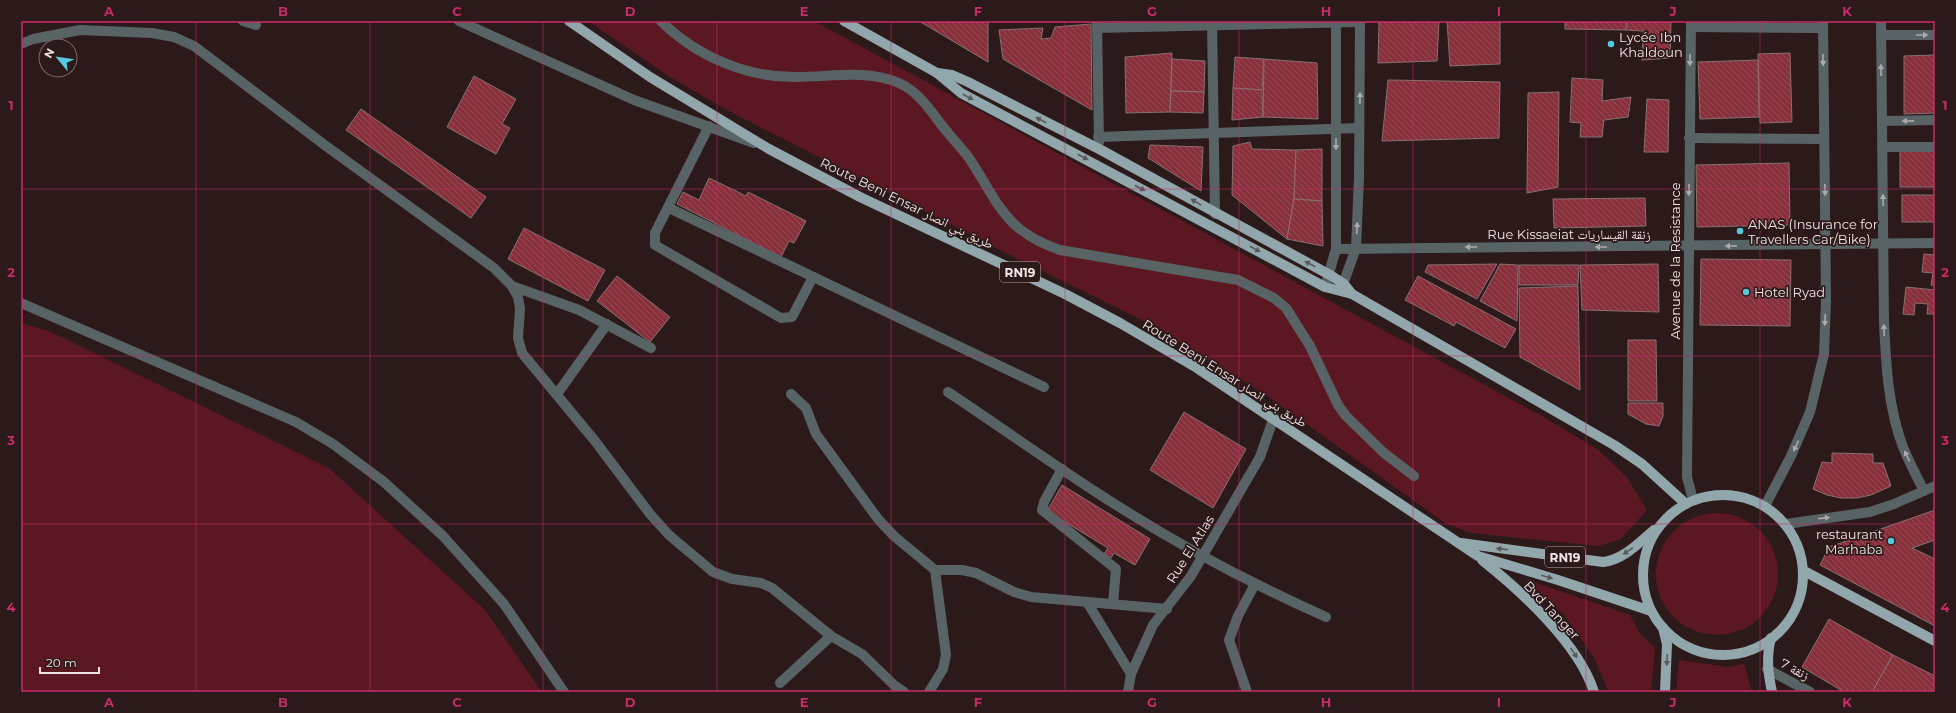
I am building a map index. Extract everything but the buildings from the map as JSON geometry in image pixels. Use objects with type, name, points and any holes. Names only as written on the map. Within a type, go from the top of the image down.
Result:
[{"type":"main road","name":"Route Beni Ensar طريق بني انصار","points":[[569,21],[650,77],[769,148],[860,197],[1065,294],[1197,368],[1274,418],[1396,503],[1478,556],[1558,580],[1652,611]]},
{"type":"main road","points":[[844,21],[937,73],[961,93],[1324,287],[1342,288]]},
{"type":"main road","points":[[937,73],[952,75],[968,82],[1100,150],[1215,214],[1330,275],[1342,288],[1352,294],[1614,445],[1642,464],[1690,502]]},
{"type":"main road","name":"RN19","points":[[1711,495],[1730,495],[1748,498],[1765,506],[1786,524],[1804,558],[1806,572],[1792,615],[1783,628],[1771,638],[1744,652],[1715,654],[1700,652],[1686,646],[1663,628],[1652,611],[1643,583],[1643,568],[1651,539],[1659,526],[1671,514],[1690,502],[1711,495]]},
{"type":"main road","name":"Route Beni Ensar طريق بني انصار","points":[[1460,543],[1607,561],[1624,554],[1659,526]]},
{"type":"main road","name":"Bvd Tanger","points":[[1478,556],[1521,594],[1561,636],[1584,669],[1594,692]]},
{"type":"main road","points":[[1806,572],[1935,641]]},
{"type":"main road","name":"RN19","points":[[1663,628],[1667,644],[1665,692]]},
{"type":"main road","points":[[1771,638],[1767,656],[1767,669],[1772,692]]},
{"type":"street","points":[[243,21],[256,25]]},
{"type":"street","points":[[459,21],[634,100],[769,148]]},
{"type":"street","points":[[661,21],[673,33],[695,48],[733,67],[781,77],[850,74],[876,77],[899,83],[918,96],[931,111],[968,158],[990,195],[1011,222],[1028,236],[1043,244],[1060,250],[1238,280],[1274,298],[1286,308],[1310,346],[1338,405],[1346,416],[1384,453],[1414,476]]},
{"type":"street","points":[[1881,21],[1884,322],[1890,399],[1903,448],[1924,492]]},
{"type":"street","points":[[1324,287],[1330,275],[1336,249],[1336,22]]},
{"type":"street","points":[[1100,150],[1098,136],[1097,24],[1360,22],[1356,248],[1342,288]]},
{"type":"street","points":[[1212,23],[1215,214]]},
{"type":"street","points":[[1691,24],[1823,24],[1826,244],[1824,354],[1810,412],[1801,435],[1765,506]]},
{"type":"street","name":"Avenue de la Resistance","points":[[1690,502],[1687,477],[1691,24]]},
{"type":"street","points":[[21,44],[33,39],[82,26],[152,33],[174,37],[194,46],[326,146],[494,268],[512,286],[518,297],[520,309],[518,338],[522,353],[595,441],[650,514],[669,535],[713,572],[732,579],[761,583],[772,588],[831,636],[862,654],[894,685],[904,692]]},
{"type":"street","points":[[1881,35],[1935,35]]},
{"type":"street","points":[[21,38],[33,39]]},
{"type":"street","points":[[1882,121],[1935,120]]},
{"type":"street","points":[[708,126],[669,208],[655,233],[655,245],[781,318],[792,317],[814,277]]},
{"type":"street","points":[[1098,136],[1359,128]]},
{"type":"street","points":[[1690,138],[1824,139]]},
{"type":"street","points":[[1882,147],[1935,146]]},
{"type":"street","points":[[669,208],[1044,387]]},
{"type":"street","points":[[1883,243],[1935,243]]},
{"type":"street","name":"Rue Kissaeiat زنقة القيساريات","points":[[1336,249],[1883,243]]},
{"type":"street","points":[[512,286],[579,310],[651,348]]},
{"type":"street","points":[[21,303],[296,422],[333,444],[384,482],[443,536],[504,604],[564,692]]},
{"type":"street","points":[[557,394],[607,324]]},
{"type":"street","points":[[948,392],[1100,495],[1202,556],[1255,584],[1326,617]]},
{"type":"street","points":[[791,394],[806,408],[816,434],[867,505],[894,536],[935,570],[962,570],[976,573],[1014,592],[1031,597],[1167,609]]},
{"type":"street","name":"Rue El Atlas","points":[[1128,692],[1131,674],[1153,625],[1167,609],[1191,576],[1260,457],[1274,418]]},
{"type":"street","points":[[1062,469],[1044,502],[1042,510],[1116,569],[1113,604]]},
{"type":"street","points":[[1786,524],[1870,512],[1924,492],[1935,486]]},
{"type":"street","points":[[929,692],[943,669],[946,655],[935,570]]},
{"type":"street","points":[[1247,692],[1229,640],[1238,616],[1255,584]]},
{"type":"street","points":[[1087,602],[1131,674]]},
{"type":"street","points":[[780,683],[831,636]]},
{"type":"street","name":"زنقة 7","points":[[1767,669],[1810,692]]},
{"type":"shaded area","points":[[588,21],[814,21],[1540,415],[1597,449],[1626,476],[1647,510],[1621,539],[1598,546],[1471,533],[1445,523],[1263,393],[1142,320],[1020,260],[725,109],[670,77]]},
{"type":"shaded area","points":[[21,323],[49,331],[329,468],[485,610],[542,692],[21,692]]},
{"type":"shaded area","points":[[1717,513],[1740,517],[1751,523],[1760,531],[1768,540],[1774,551],[1778,574],[1774,597],[1768,608],[1760,617],[1751,625],[1740,631],[1717,635],[1694,631],[1683,625],[1674,617],[1666,608],[1660,597],[1656,574],[1660,551],[1666,540],[1674,531],[1683,523],[1694,517]]},
{"type":"shaded area","points":[[1525,579],[1630,615],[1639,632],[1655,649],[1651,692],[1609,692],[1594,658],[1566,617]]},
{"type":"shaded area","points":[[1679,660],[1728,667],[1744,664],[1752,692],[1676,692]]},
{"type":"place","name":"Lycée Ibn Khaldoun","points":[[1611,44]]},
{"type":"place","name":"ANAS (Insurance for Travellers Car/Bike)","points":[[1740,231]]},
{"type":"place","name":"Hotel Ryad","points":[[1746,292]]},
{"type":"place","name":"restaurant Marhaba","points":[[1891,541]]}]
